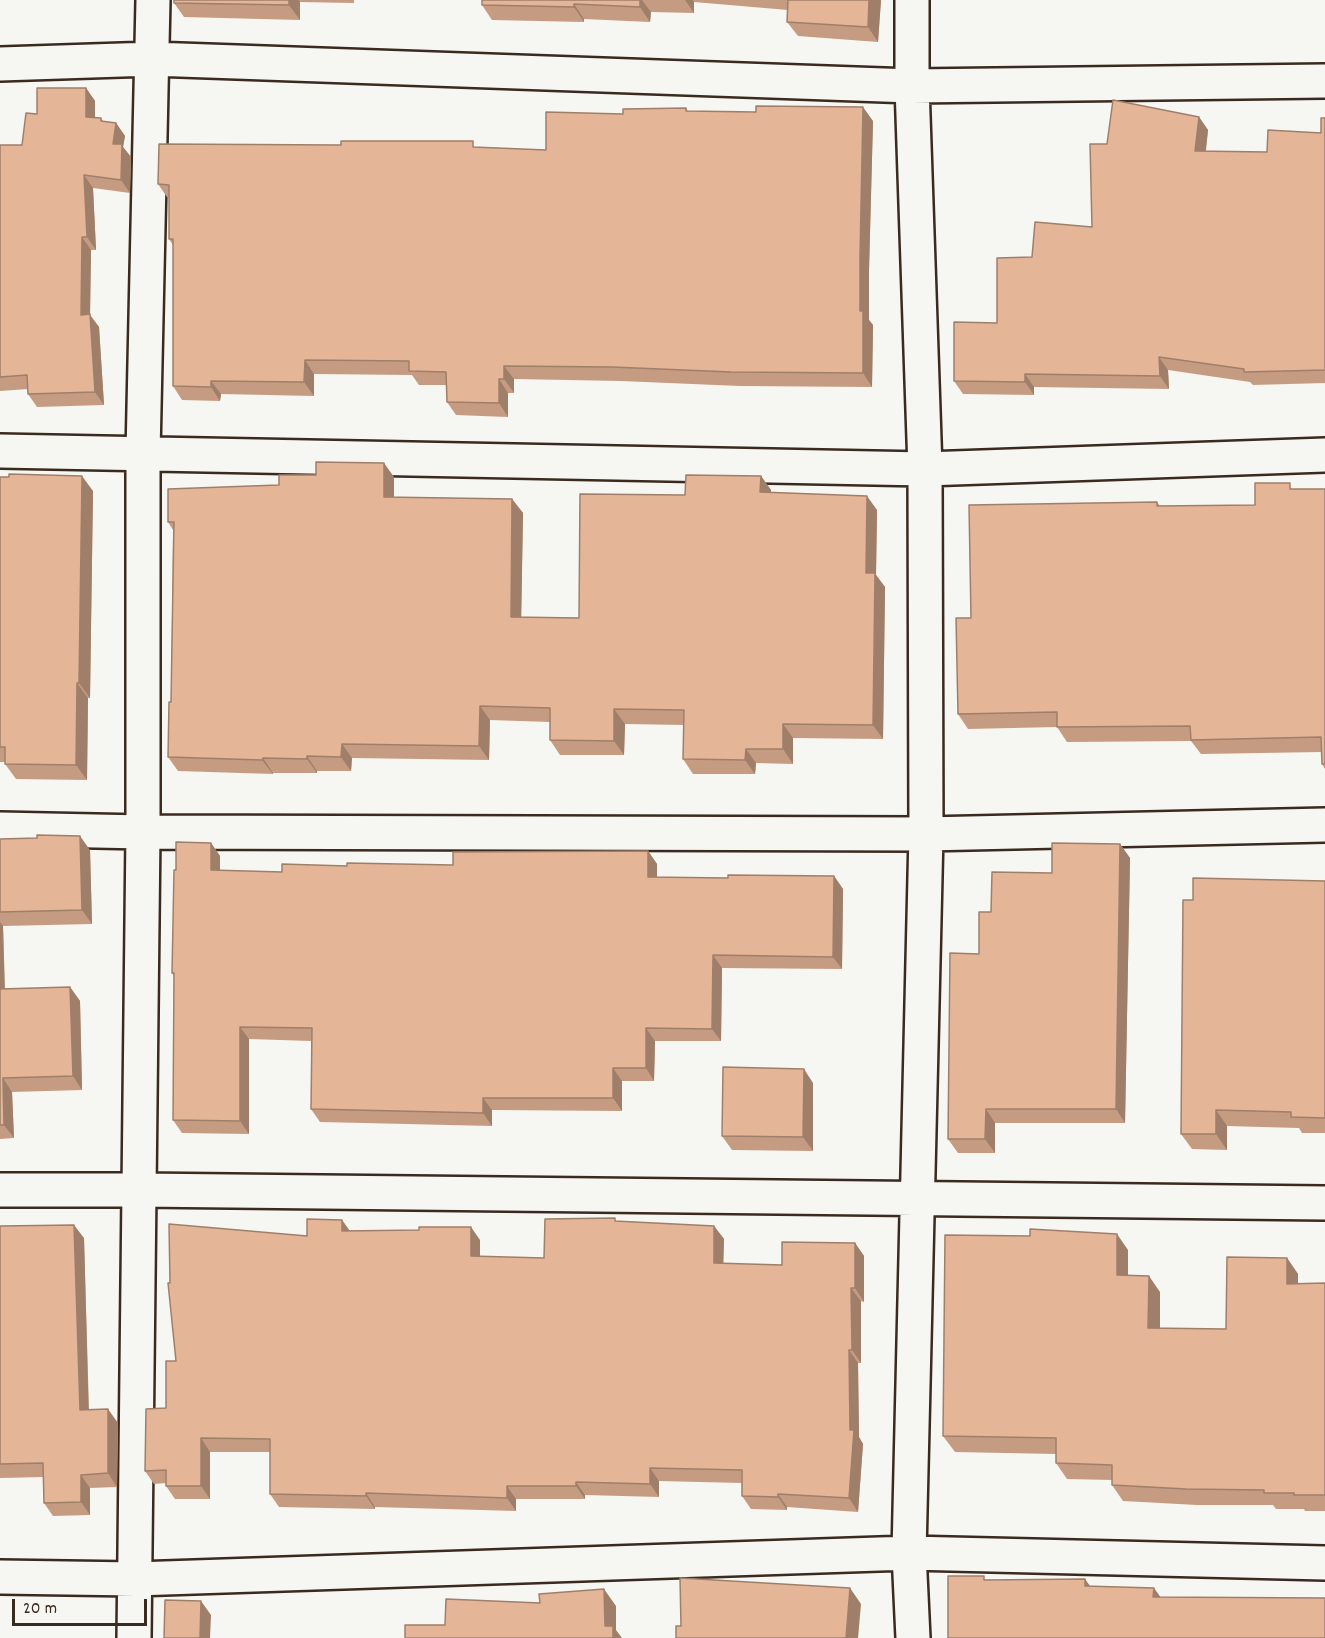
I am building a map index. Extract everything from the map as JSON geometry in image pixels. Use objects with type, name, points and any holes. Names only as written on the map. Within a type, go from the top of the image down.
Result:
[{"type":"street","points":[[134,1638],[143,832],[143,453],[153,0]]},
{"type":"street","points":[[912,0],[912,86],[925,469],[926,834],[909,1553],[913,1638]]},
{"type":"street","points":[[0,64],[152,59],[912,86],[1325,81]]},
{"type":"street","points":[[0,450],[925,469],[1325,455]]},
{"type":"street","points":[[0,828],[143,832],[926,834],[1325,825]]},
{"type":"street","points":[[0,1190],[1325,1203]]},
{"type":"street","points":[[0,1577],[135,1578],[909,1553],[1325,1563]]},
{"type":"building","points":[[174,0],[289,0],[289,5],[174,3]]},
{"type":"building","points":[[482,0],[640,0],[640,7],[574,4],[574,7],[482,5]]},
{"type":"building","points":[[788,0],[869,0],[868,27],[787,22]]},
{"type":"building","points":[[37,88],[86,88],[86,117],[101,118],[101,121],[116,123],[113,144],[122,144],[121,180],[84,175],[87,237],[82,237],[81,315],[90,314],[95,392],[28,394],[27,375],[0,377],[0,145],[22,145],[26,113],[37,114]]},
{"type":"building","points":[[1113,100],[1199,117],[1195,151],[1267,152],[1268,130],[1321,133],[1321,118],[1325,118],[1325,370],[1244,372],[1244,369],[1159,357],[1160,376],[1025,374],[1025,382],[954,381],[954,322],[997,323],[997,258],[1032,257],[1035,222],[1092,227],[1090,144],[1107,144]]},
{"type":"building","points":[[756,106],[863,107],[860,311],[863,311],[863,373],[504,366],[504,379],[499,379],[499,403],[447,402],[446,372],[409,371],[409,361],[305,360],[304,382],[211,381],[211,387],[173,386],[173,239],[169,239],[169,185],[158,184],[159,144],[341,145],[341,141],[473,141],[473,147],[546,150],[546,112],[623,114],[623,109],[686,108],[686,111],[756,112]]},
{"type":"building","points":[[316,462],[384,463],[384,497],[512,499],[511,617],[579,618],[580,494],[685,495],[686,475],[761,476],[760,492],[867,496],[866,573],[875,573],[873,725],[783,724],[783,749],[746,749],[745,760],[683,759],[684,710],[614,709],[614,741],[550,740],[550,708],[480,706],[479,746],[342,744],[341,757],[307,756],[307,759],[168,757],[174,522],[168,522],[168,489],[279,485],[279,475],[316,475]]},
{"type":"building","points":[[9,474],[82,476],[76,765],[5,764],[5,747],[0,747],[0,477],[9,477]]},
{"type":"building","points":[[1255,483],[1290,483],[1290,489],[1325,489],[1325,764],[1322,764],[1321,737],[1191,740],[1190,726],[1057,727],[1057,712],[958,714],[956,618],[971,618],[969,505],[1157,502],[1157,506],[1255,505]]},
{"type":"building","points":[[37,835],[80,836],[82,910],[0,912],[0,839],[37,838]]},
{"type":"building","points":[[176,842],[211,843],[211,870],[282,872],[282,864],[453,865],[453,852],[648,851],[648,877],[834,876],[833,957],[713,955],[712,1029],[646,1028],[646,1068],[613,1068],[613,1098],[483,1098],[483,1113],[311,1109],[312,1028],[240,1027],[240,1121],[173,1120],[174,973],[172,973]]},
{"type":"building","points":[[1052,843],[1120,844],[1116,1109],[986,1109],[985,1139],[948,1139],[950,953],[979,954],[979,912],[991,912],[992,872],[1052,873]]},
{"type":"building","points":[[1193,878],[1325,881],[1325,1118],[1291,1117],[1291,1112],[1216,1110],[1216,1134],[1181,1134],[1183,900],[1193,900]]},
{"type":"building","points":[[70,987],[73,1076],[3,1078],[4,1125],[0,1125],[0,989]]},
{"type":"building","points":[[723,1067],[804,1069],[803,1137],[722,1136]]},
{"type":"building","points":[[615,1218],[615,1221],[714,1226],[714,1263],[782,1265],[782,1242],[855,1243],[855,1288],[851,1288],[852,1350],[849,1350],[850,1430],[854,1430],[849,1498],[778,1494],[778,1497],[742,1496],[742,1470],[650,1468],[650,1484],[576,1482],[576,1486],[507,1486],[507,1498],[366,1493],[366,1496],[270,1494],[270,1439],[201,1438],[201,1486],[166,1486],[166,1470],[145,1471],[146,1409],[166,1408],[166,1361],[176,1361],[168,1283],[170,1283],[169,1224],[307,1236],[307,1219],[342,1220],[342,1231],[471,1227],[471,1256],[544,1258],[545,1219]]},
{"type":"building","points":[[74,1225],[80,1410],[108,1409],[108,1473],[81,1475],[81,1502],[44,1503],[43,1463],[0,1464],[0,1226]]},
{"type":"building","points":[[1030,1229],[1117,1234],[1117,1275],[1149,1276],[1148,1328],[1226,1329],[1227,1257],[1287,1258],[1287,1284],[1325,1283],[1325,1495],[1264,1493],[1264,1490],[1112,1485],[1112,1465],[1056,1463],[1056,1438],[943,1436],[945,1235],[1030,1236]]},
{"type":"building","points":[[948,1576],[984,1576],[984,1580],[1085,1579],[1085,1586],[1154,1588],[1153,1597],[1325,1598],[1325,1638],[948,1638]]},
{"type":"building","points":[[680,1578],[850,1588],[846,1638],[676,1638],[676,1626],[681,1626]]},
{"type":"building","points":[[604,1589],[605,1626],[613,1626],[613,1638],[405,1638],[405,1625],[445,1625],[446,1599],[540,1603],[539,1594]]},
{"type":"building","points":[[165,1600],[201,1601],[200,1638],[164,1638]]}]
